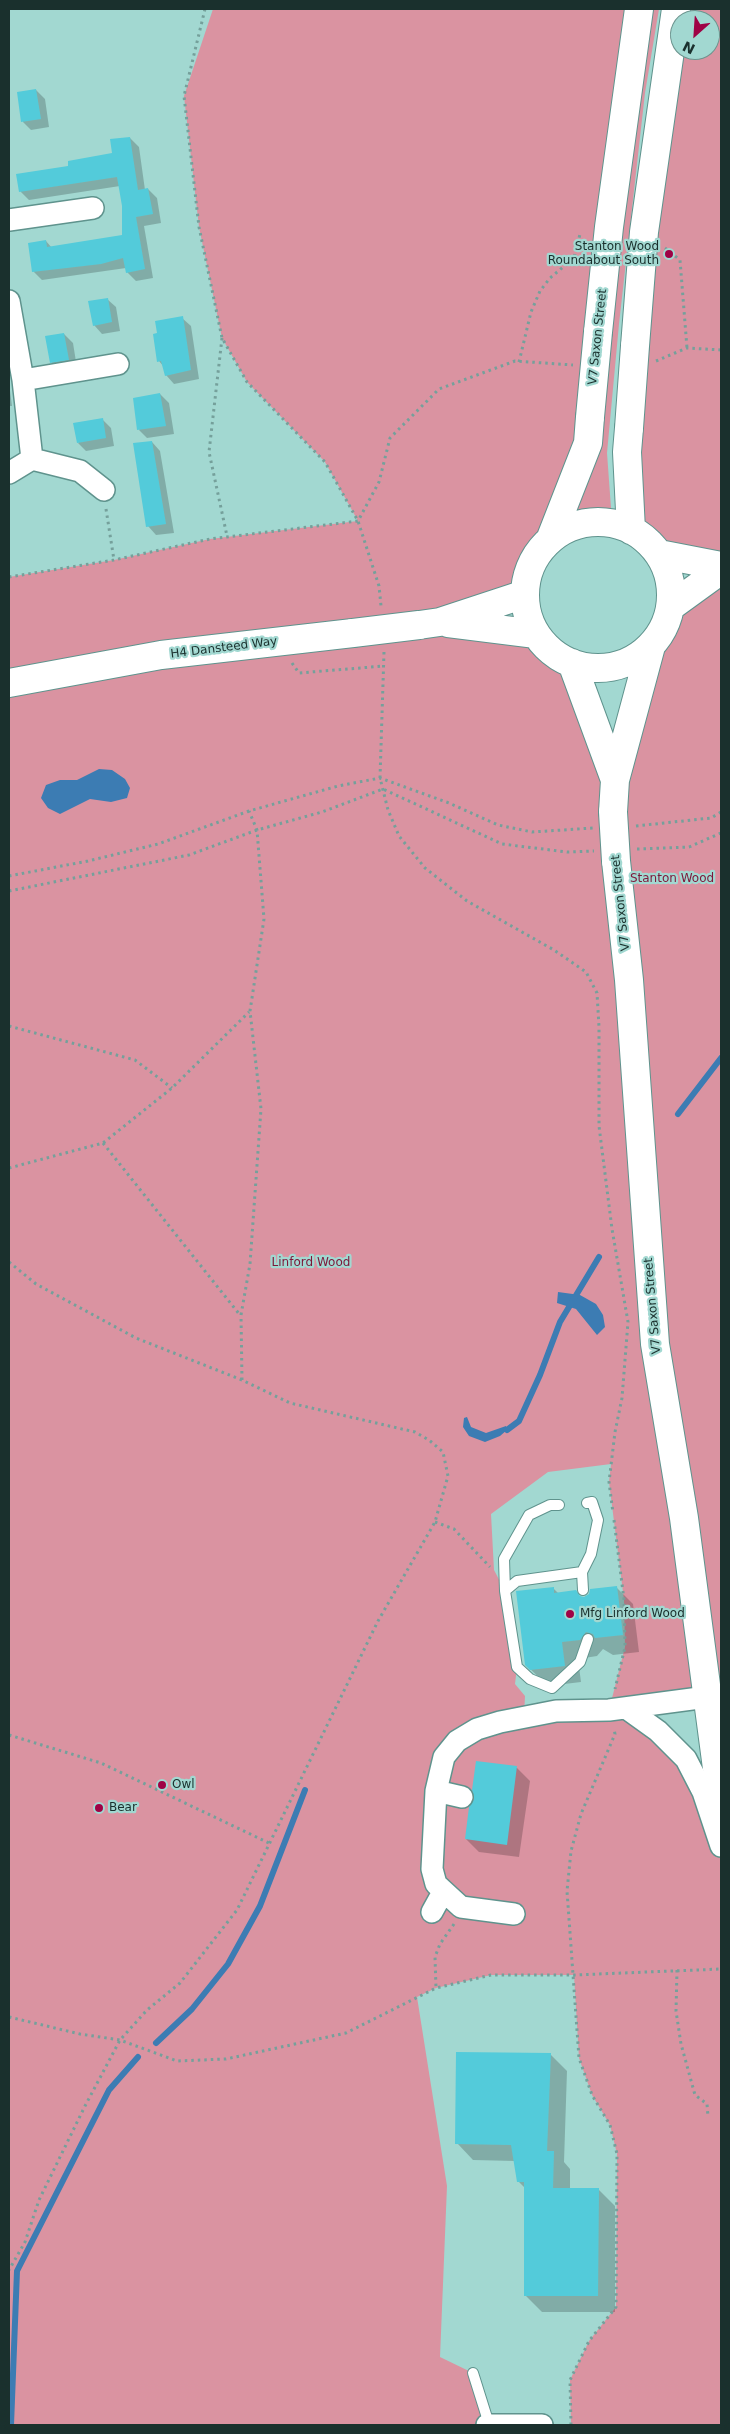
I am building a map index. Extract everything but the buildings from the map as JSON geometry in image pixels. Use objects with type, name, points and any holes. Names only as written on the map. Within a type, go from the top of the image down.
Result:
[{"type":"street","name":"V7 Saxon Street","points":[[550,540],[588,443],[609,227],[639,9]]},
{"type":"street","points":[[631,530],[627,452],[629,428],[644,355],[644,232],[676,9]]},
{"type":"street","points":[[9,220],[93,208]]},
{"type":"street","points":[[9,301],[23,380],[32,459]]},
{"type":"street","points":[[23,380],[118,364]]},
{"type":"street","points":[[9,473],[32,459],[80,471],[104,490]]},
{"type":"street","points":[[589,522],[611,523],[631,530],[646,540],[659,554],[670,580],[670,607],[664,626],[651,646],[634,659],[614,666],[593,668],[572,664],[553,653],[536,634],[528,615],[525,594],[527,576],[536,555],[550,540],[568,528],[589,522]]},
{"type":"street","points":[[659,554],[721,568]]},
{"type":"street","points":[[670,607],[721,568]]},
{"type":"street","name":"H4 Dansteed Way","points":[[9,684],[161,656],[429,624],[525,594]]},
{"type":"street","name":"H4 Dansteed Way","points":[[429,624],[536,634]]},
{"type":"street","name":"V7 Saxon Street","points":[[651,646],[615,780],[613,822],[629,980],[655,1344],[684,1518],[707,1697],[717,1744],[721,1830]]},
{"type":"street","name":"V7 Saxon Street","points":[[572,664],[615,780]]},
{"type":"street","points":[[514,1914],[461,1907],[436,1884],[432,1869],[436,1791],[444,1757],[457,1741],[477,1729],[500,1722],[554,1700],[609,1710],[707,1697]]},
{"type":"street","points":[[626,1708],[658,1731],[686,1760],[703,1792],[721,1846]]},
{"type":"street","points":[[436,1791],[462,1797]]},
{"type":"street","points":[[432,1912],[450,1898]]},
{"type":"street","points":[[488,2424],[542,2425]]},
{"type":"lane","points":[[583,1590],[582,1572],[591,1554],[598,1520],[592,1502],[587,1503]]},
{"type":"lane","points":[[559,1506],[550,1505],[529,1515],[504,1559],[505,1591],[517,1667],[554,1700],[580,1662],[588,1639]]},
{"type":"lane","points":[[505,1591],[517,1581],[582,1572]]},
{"type":"lane","points":[[473,2372],[488,2424]]},
{"type":"path","points":[[205,9],[184,96],[200,227],[222,338],[209,452],[227,536]]},
{"type":"path","points":[[644,232],[680,260],[687,348]]},
{"type":"path","points":[[519,362],[531,312],[540,291],[550,278],[574,258],[580,234]]},
{"type":"path","points":[[222,338],[247,382],[325,462],[358,521],[380,586],[381,613]]},
{"type":"path","points":[[644,355],[687,348],[721,350]]},
{"type":"path","points":[[358,521],[379,482],[390,438],[439,389],[519,362],[578,365]]},
{"type":"path","points":[[104,490],[104,502],[108,514],[114,560]]},
{"type":"path","points":[[9,577],[114,560],[227,536],[358,521]]},
{"type":"path","points":[[278,642],[299,673],[384,666]]},
{"type":"path","points":[[380,778],[383,649]]},
{"type":"path","points":[[9,876],[88,861],[158,844],[249,811],[338,786],[380,778],[498,825],[532,832],[613,822],[711,818],[721,812]]},
{"type":"path","points":[[9,891],[189,855],[257,830],[322,812],[383,789],[502,844],[567,852],[615,854],[689,847],[721,833]]},
{"type":"path","points":[[242,1380],[240,1315],[250,1264],[261,1109],[250,1011],[264,919],[257,830],[249,811]]},
{"type":"path","points":[[9,1168],[103,1144],[172,1088],[250,1011]]},
{"type":"path","points":[[9,1026],[135,1060],[172,1088]]},
{"type":"path","points":[[103,1144],[240,1315]]},
{"type":"path","points":[[9,1262],[36,1284],[136,1338],[242,1380],[290,1403],[415,1432],[429,1440],[443,1452],[448,1476],[436,1522],[378,1621],[237,1910],[180,1984],[147,2010],[120,2040],[43,2192],[25,2242],[9,2270]]},
{"type":"path","points":[[436,1522],[454,1530],[497,1574],[505,1591]]},
{"type":"path","points":[[9,1735],[101,1763],[269,1843]]},
{"type":"path","points":[[436,1988],[434,1958],[440,1944],[454,1925],[450,1898]]},
{"type":"path","points":[[9,2017],[80,2034],[120,2040],[177,2061],[226,2059],[346,2033],[436,1988],[491,1975],[574,1975],[721,1969]]},
{"type":"path","points":[[677,1970],[676,2011],[681,2044],[695,2095],[707,2104],[708,2117]]},
{"type":"green space","name":"Linford Wood","points":[[213,9],[639,9],[594,365],[550,540],[536,555],[527,576],[525,594],[442,622],[536,634],[553,653],[572,663],[614,779],[651,646],[664,626],[670,607],[721,570],[721,1751],[707,1697],[627,1708],[686,1759],[721,1846],[721,2425],[571,2425],[570,2380],[589,2341],[616,2307],[617,2154],[610,2125],[592,2095],[579,2058],[574,1975],[491,1975],[436,1988],[417,1997],[447,2186],[440,2357],[473,2373],[487,2425],[9,2425],[9,577],[114,560],[210,539],[358,521],[325,462],[247,382],[222,338],[199,227],[184,96]],"holes":[[[611,1464],[609,1482],[624,1600],[625,1647],[609,1710],[524,1717],[525,1696],[515,1684],[517,1667],[505,1591],[494,1570],[491,1514],[548,1472]]]},
{"type":"green space","points":[[647,9],[659,9],[645,93],[619,324],[607,453],[611,508],[575,511]]},
{"type":"green space","points":[[676,9],[721,9],[721,566],[659,554],[646,540],[631,530],[672,60],[720,60],[720,10]]},
{"type":"water","points":[[99,769],[112,770],[125,779],[130,788],[127,798],[111,802],[90,799],[60,814],[48,808],[41,798],[46,785],[60,780],[77,780]]},
{"type":"water","points":[[558,1292],[580,1295],[596,1304],[603,1315],[605,1327],[597,1335],[576,1309],[557,1303]]},
{"type":"water","points":[[467,1417],[471,1427],[486,1433],[506,1426],[507,1430],[500,1436],[485,1442],[469,1436],[463,1427],[464,1418]]},
{"type":"waterway","points":[[678,1114],[721,1058]]},
{"type":"waterway","points":[[507,1430],[519,1421],[540,1375],[560,1322],[599,1257]]},
{"type":"waterway","points":[[156,2043],[192,2009],[228,1964],[260,1906],[305,1790]]},
{"type":"waterway","points":[[11,2425],[17,2271],[109,2090],[138,2057]]},
{"type":"place","name":"Stanton Wood Roundabout South","points":[[669,254]]},
{"type":"place","name":"Mfg Linford Wood","points":[[570,1614]]},
{"type":"place","name":"Owl","points":[[162,1785]]},
{"type":"place","name":"Bear","points":[[99,1808]]},
{"type":"park label","name":"Stanton Wood","points":[[672,879]]}]
